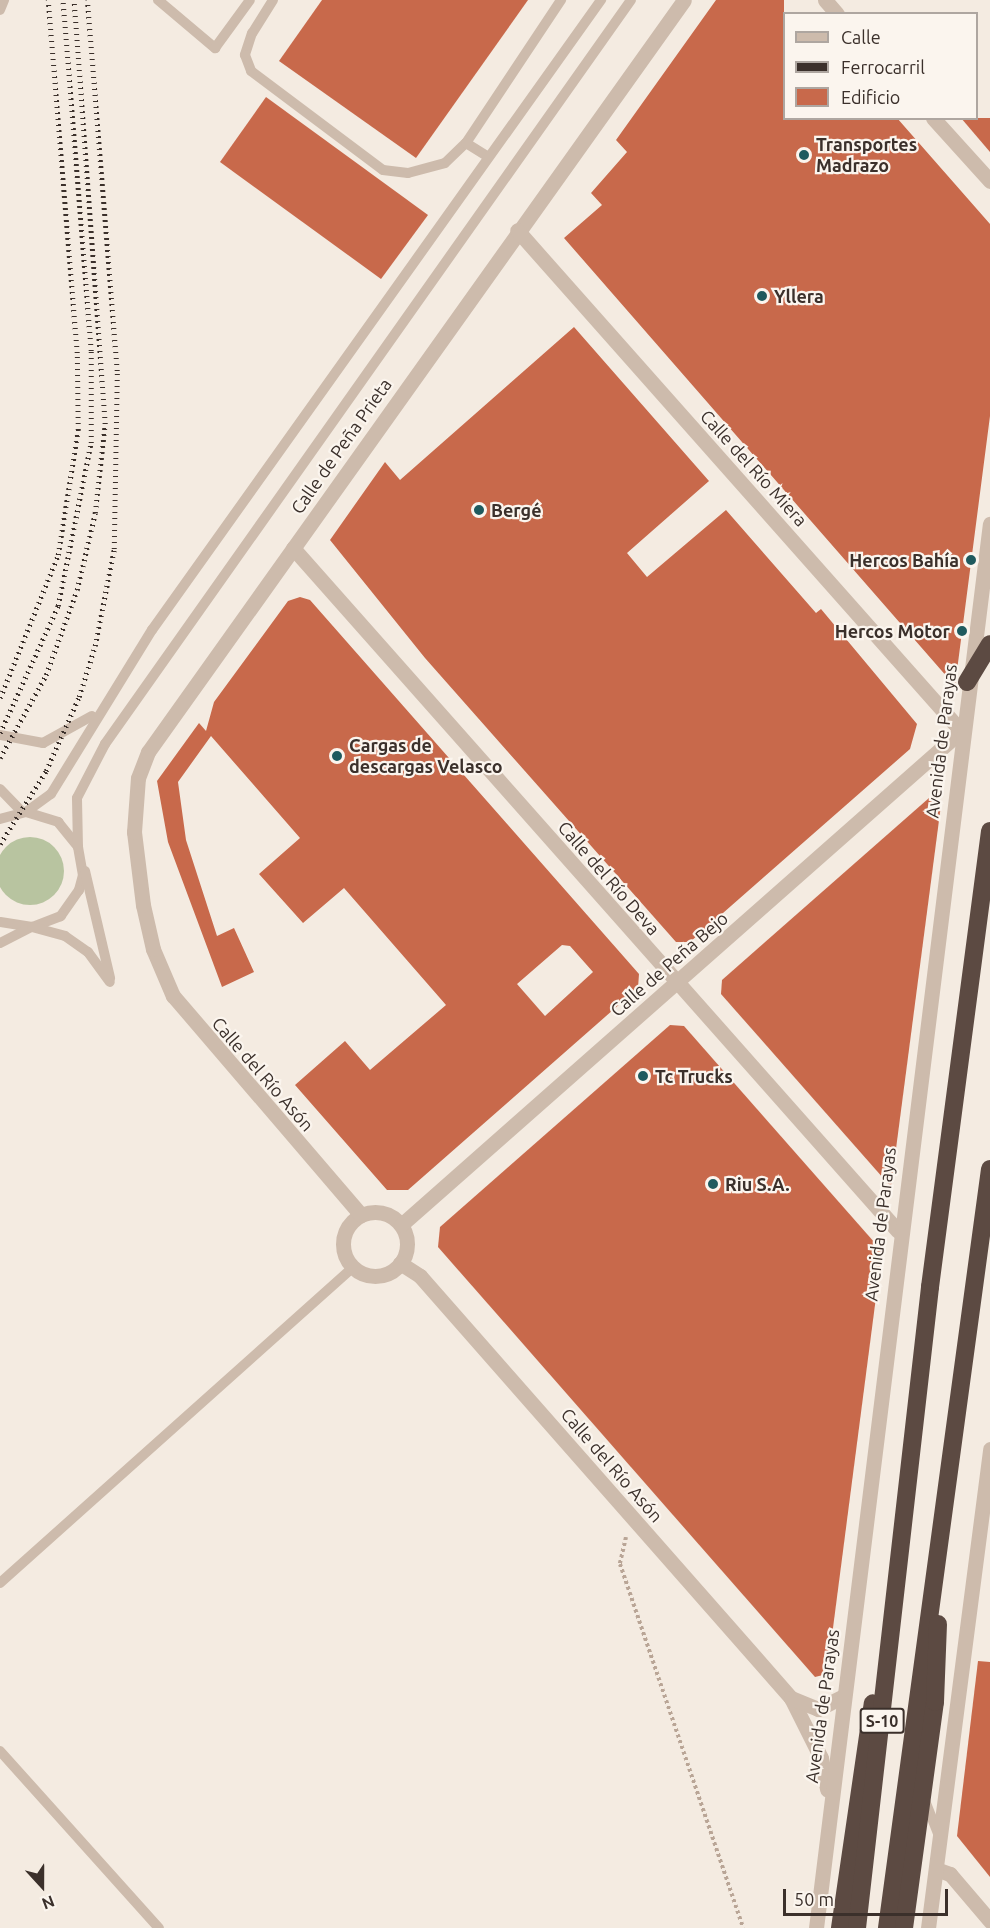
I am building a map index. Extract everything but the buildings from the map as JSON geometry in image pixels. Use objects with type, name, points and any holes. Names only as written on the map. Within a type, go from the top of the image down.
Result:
[{"type":"highway","points":[[968,682],[990,644]]},
{"type":"highway","name":"S-10","points":[[857,1928],[904,1515],[990,831]]},
{"type":"highway","name":"S-10","points":[[887,1928],[990,1169]]},
{"type":"highway","points":[[840,1928],[904,1515]]},
{"type":"highway","points":[[904,1928],[935,1702],[943,1520]]},
{"type":"street","name":"Calle de Peña Prieta","points":[[153,949],[136,858],[138,778],[148,752],[517,230],[684,0]]},
{"type":"street","points":[[825,0],[835,12]]},
{"type":"street","points":[[935,120],[990,181]]},
{"type":"street","name":"Calle del Río Miera","points":[[517,230],[961,731]]},
{"type":"street","name":"Avenida de Parayas","points":[[816,1928],[829,1799],[844,1696],[898,1231],[961,731],[990,525]]},
{"type":"street","name":"Calle del Río Deva","points":[[293,548],[898,1231]]},
{"type":"street","name":"Calle de Peña Bejo","points":[[401,1226],[961,731]]},
{"type":"street","name":"Calle del Río Asón","points":[[153,949],[191,1021],[361,1215]]},
{"type":"street","points":[[379,1212],[401,1226],[407,1246],[400,1263],[374,1276],[353,1267],[343,1242],[361,1215],[379,1212]]},
{"type":"street","name":"Calle del Río Asón","points":[[400,1263],[420,1276],[791,1698],[821,1758],[829,1799]]},
{"type":"street","points":[[928,1928],[990,1449]]},
{"type":"street","name":"Calle del Río Asón","points":[[791,1698],[818,1709],[844,1696]]},
{"type":"street","points":[[936,1869],[950,1874],[990,1922]]},
{"type":"lane","points":[[0,10],[4,0]]},
{"type":"lane","points":[[158,0],[215,48],[250,0]]},
{"type":"lane","points":[[273,0],[252,33],[245,55],[251,71],[383,170],[408,173],[445,163],[466,143],[561,0]]},
{"type":"lane","points":[[0,819],[24,812],[51,794],[99,709],[601,0]]},
{"type":"lane","name":"Calle de Peña Prieta","points":[[78,848],[77,798],[105,744],[631,0]]},
{"type":"lane","points":[[466,143],[488,157]]},
{"type":"lane","points":[[0,735],[43,743],[68,734],[99,709]]},
{"type":"lane","points":[[0,789],[24,812],[58,822],[78,848],[110,981],[81,946],[32,927],[0,922]]},
{"type":"lane","points":[[0,942],[61,915],[72,904],[80,890],[82,860]]},
{"type":"lane","points":[[0,1583],[353,1267]]},
{"type":"lane","points":[[0,1750],[159,1928]]},
{"type":"lane","points":[[922,1795],[940,1839]]},
{"type":"path","points":[[631,1516],[620,1564],[743,1928]]},
{"type":"green space","points":[[37,837],[49,842],[59,852],[64,864],[64,878],[59,890],[43,903],[23,905],[17,903],[11,900],[-1,886],[-1,856],[11,842],[17,839]]},
{"type":"railway","points":[[0,698],[58,555],[78,430],[77,353],[48,0]]},
{"type":"railway","points":[[0,733],[58,606],[91,443],[91,351],[63,0]]},
{"type":"railway","points":[[0,758],[46,675],[77,590],[95,513],[105,424],[74,0]]},
{"type":"railway","points":[[0,844],[46,771],[79,697],[95,646],[114,549],[117,371],[87,0]]},
{"type":"place","name":"Transportes Madrazo","points":[[804,155]]},
{"type":"place","name":"Yllera","points":[[762,296]]},
{"type":"place","name":"Bergé","points":[[479,510]]},
{"type":"place","name":"Hercos Bahía","points":[[971,560]]},
{"type":"place","name":"Hercos Motor","points":[[962,631]]},
{"type":"place","name":"Cargas de descargas Velasco","points":[[337,756]]},
{"type":"place","name":"Tc Trucks","points":[[643,1076]]},
{"type":"place","name":"Riu S.A.","points":[[713,1184]]}]
